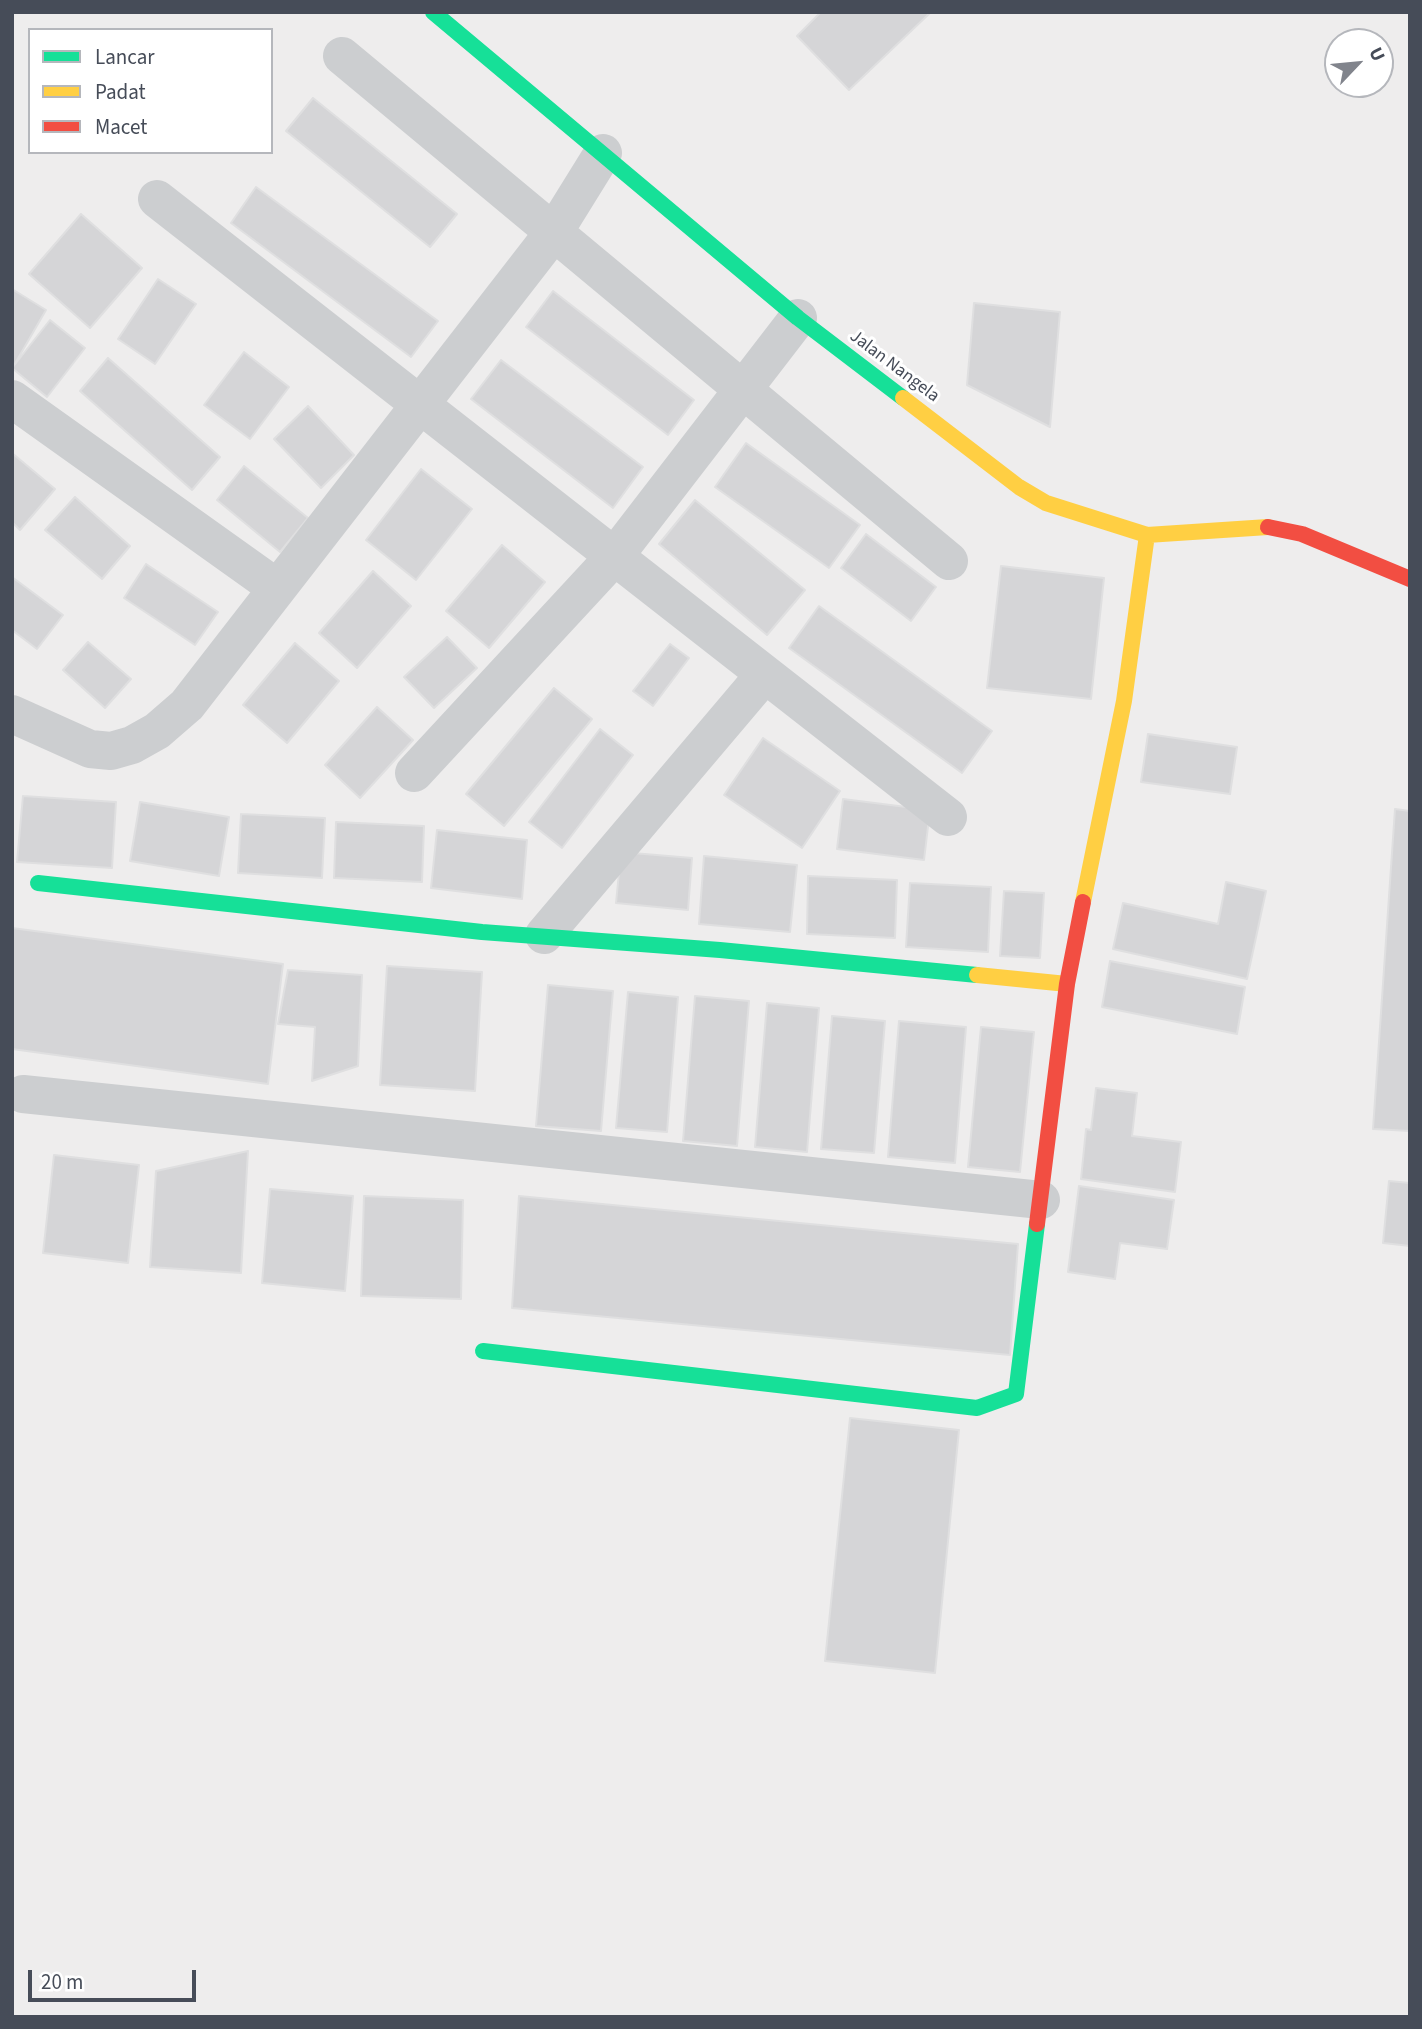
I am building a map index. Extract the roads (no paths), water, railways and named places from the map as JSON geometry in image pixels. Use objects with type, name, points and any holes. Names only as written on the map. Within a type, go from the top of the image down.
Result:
[{"type":"street","name":"Jalan Nangela","points":[[433,12],[798,318],[1019,487],[1046,503],[1147,535],[1262,526],[1302,534],[1410,579]]},
{"type":"street","points":[[342,56],[949,561]]},
{"type":"street","points":[[12,714],[90,749],[111,751],[132,745],[157,731],[187,705],[554,232],[603,153]]},
{"type":"street","points":[[157,199],[948,817]]},
{"type":"street","points":[[414,773],[614,557],[798,318]]},
{"type":"street","points":[[12,399],[277,588]]},
{"type":"street","points":[[483,1351],[977,1408],[1016,1394],[1067,984],[1124,701],[1147,535]]},
{"type":"street","points":[[544,935],[765,674]]},
{"type":"street","points":[[38,883],[482,932],[544,935],[1067,984]]},
{"type":"street","points":[[23,1094],[1041,1200]]}]
